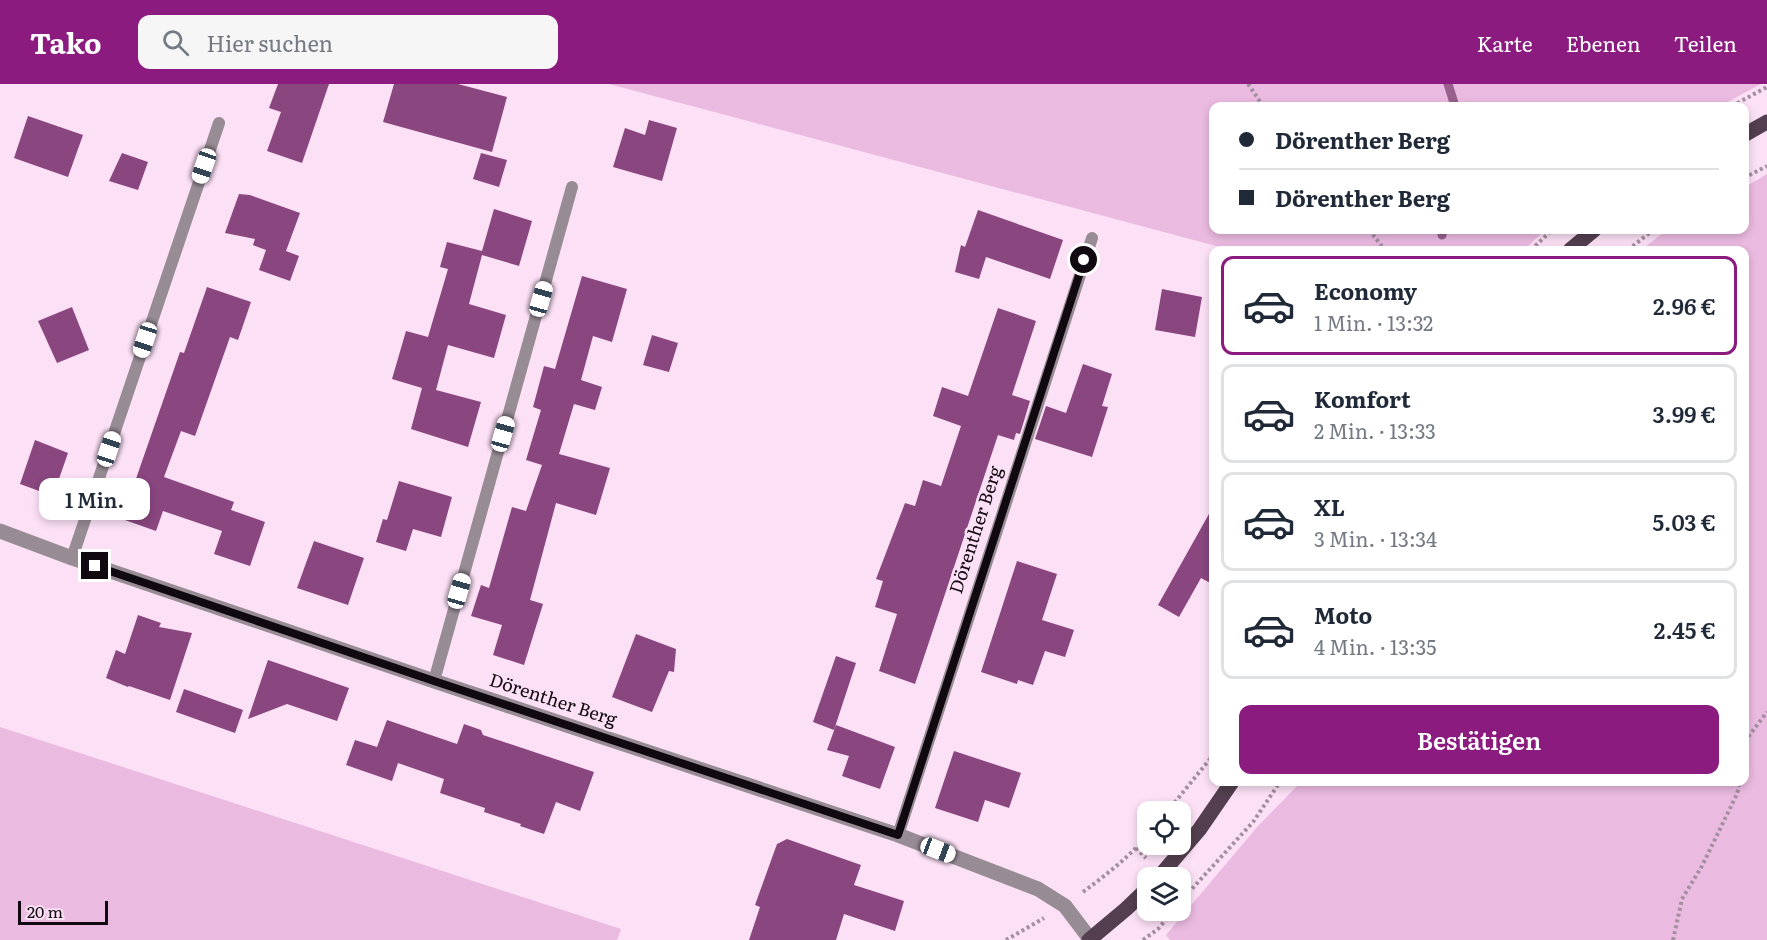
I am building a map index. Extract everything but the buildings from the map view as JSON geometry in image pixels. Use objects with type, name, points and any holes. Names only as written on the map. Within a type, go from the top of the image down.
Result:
[{"type":"main road","points":[[1749,132],[1767,122]]},
{"type":"main road","points":[[1575,246],[1589,234]]},
{"type":"main road","points":[[1167,867],[1199,830],[1229,786]]},
{"type":"main road","points":[[1090,940],[1137,898]]},
{"type":"street","name":"Dörenther Berg","points":[[0,531],[72,558],[434,681],[898,835],[1038,889],[1065,906],[1090,940]]},
{"type":"lane","points":[[72,558],[219,123]]},
{"type":"lane","points":[[434,681],[572,187]]},
{"type":"lane","name":"Dörenther Berg","points":[[898,835],[1092,238]]},
{"type":"path","points":[[1248,84],[1260,102]]},
{"type":"path","points":[[1739,102],[1767,87]]},
{"type":"path","points":[[1749,175],[1767,166]]},
{"type":"path","points":[[1372,234],[1381,246]]},
{"type":"path","points":[[1535,246],[1548,234]]},
{"type":"path","points":[[1633,246],[1648,234]]},
{"type":"path","points":[[1749,736],[1767,712]]},
{"type":"path","points":[[1176,801],[1209,760]]},
{"type":"path","points":[[1191,891],[1253,822],[1277,786]]},
{"type":"path","points":[[1673,940],[1682,899],[1702,866],[1739,786]]},
{"type":"path","points":[[1143,940],[1165,921]]},
{"type":"shaded area","points":[[609,84],[1761,84],[1727,102],[1209,102],[1209,234],[1541,234],[1528,246],[1216,246]]},
{"type":"shaded area","points":[[1767,174],[1767,940],[1170,940],[1166,935],[1178,921],[1191,921],[1191,905],[1258,826],[1297,786],[1749,786],[1749,246],[1646,246],[1662,234],[1749,234],[1749,185]]},
{"type":"shaded area","points":[[0,727],[621,929],[617,940],[0,940]]},
{"type":"waterway","points":[[1448,84],[1454,102]]},
{"type":"route","points":[[95,566],[898,835],[1084,260]]}]
